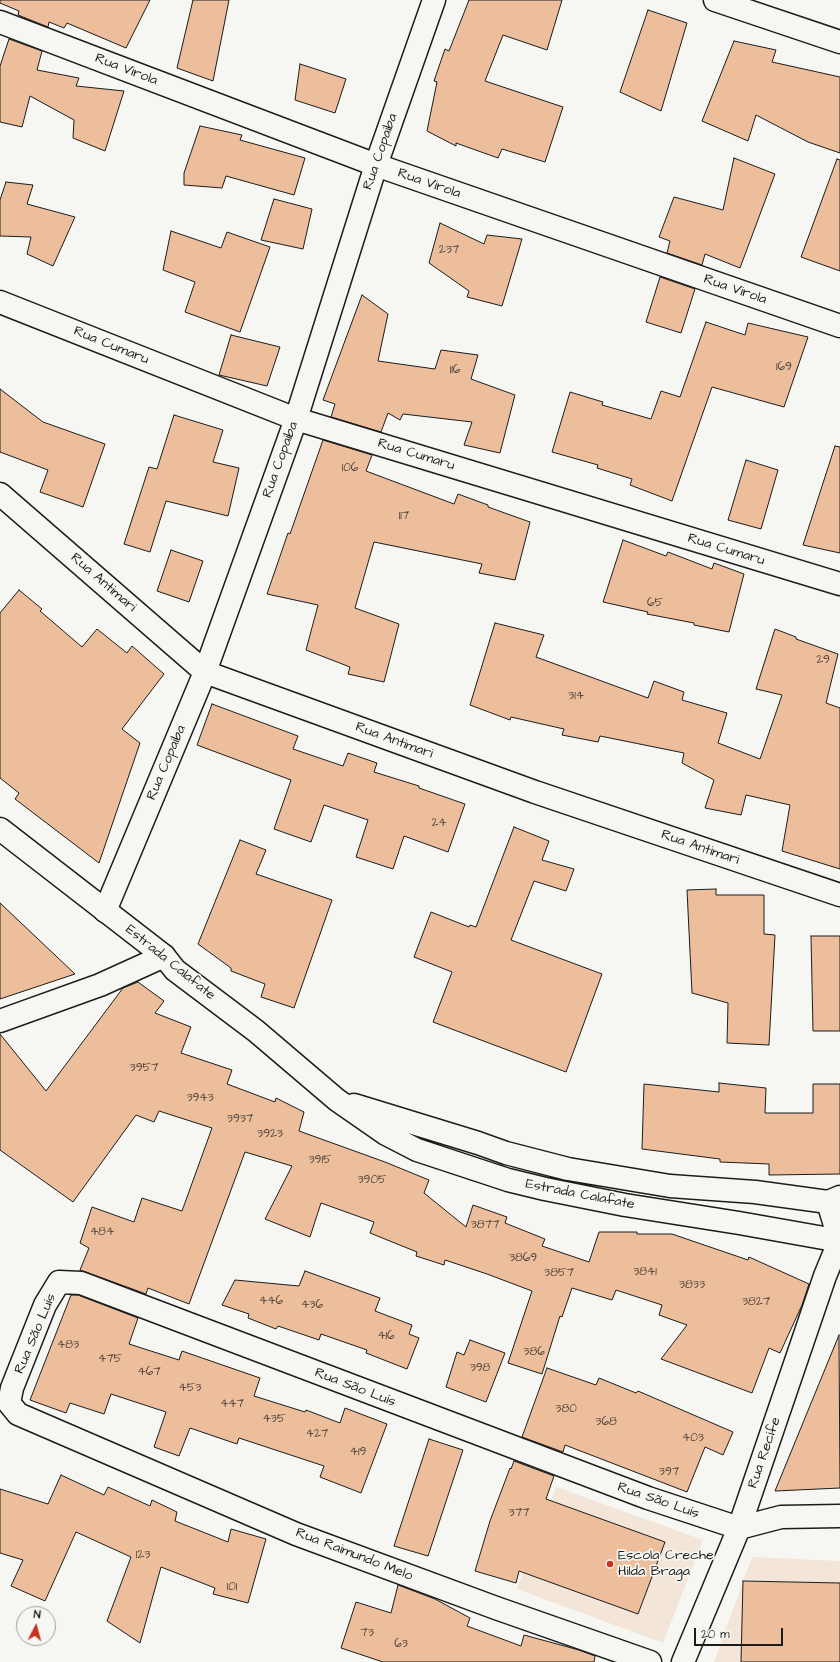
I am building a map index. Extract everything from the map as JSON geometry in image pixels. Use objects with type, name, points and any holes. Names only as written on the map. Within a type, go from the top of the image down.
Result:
[{"type":"street","name":"Rua Copaiba","points":[[105,911],[205,672],[296,419],[376,165],[434,0]]},
{"type":"street","points":[[715,0],[840,42]]},
{"type":"street","name":"Rua Virola","points":[[0,22],[376,165],[840,326]]},
{"type":"street","name":"Rua Cumaru","points":[[0,302],[296,419],[840,584]]},
{"type":"street","name":"Rua Antimari","points":[[0,494],[205,672],[535,792],[840,895]]},
{"type":"street","name":"Estrada Calafate","points":[[0,829],[164,956],[175,970],[256,1031],[337,1100],[386,1134],[417,1150],[508,1180],[625,1205],[739,1223],[840,1242]]},
{"type":"street","points":[[0,1021],[100,985],[164,956]]},
{"type":"street","name":"Estrada Calafate","points":[[337,1100],[506,1153],[568,1169],[670,1186],[834,1199]]},
{"type":"street","points":[[834,1199],[840,1242]]},
{"type":"street","name":"Rua Recife","points":[[683,1662],[739,1528],[825,1276],[840,1242]]},
{"type":"street","name":"Rua São Luís","points":[[64,1435],[18,1414],[9,1403],[12,1388],[45,1305],[59,1282],[81,1283],[633,1493],[739,1528]]},
{"type":"street","name":"Rua Raimundo Melo","points":[[64,1435],[296,1534],[496,1608],[650,1662]]},
{"type":"street","points":[[739,1528],[781,1517],[840,1516]]},
{"type":"shaded area","name":"Escola Creche Hilda Braga","points":[[556,1487],[703,1540],[663,1643],[517,1589]]},
{"type":"shaded area","points":[[752,1557],[840,1561],[840,1662],[714,1662]]},
{"type":"building","points":[[0,0],[150,0],[126,48],[67,23],[64,28],[49,22],[48,27],[18,15],[19,11],[0,3]]},
{"type":"building","points":[[193,0],[229,0],[213,81],[177,68]]},
{"type":"building","points":[[469,0],[562,0],[547,50],[503,35],[485,81],[563,107],[545,162],[502,149],[498,158],[456,143],[456,146],[427,131],[437,82],[434,81],[445,49],[449,51]]},
{"type":"building","points":[[648,10],[687,23],[661,111],[620,92]]},
{"type":"building","points":[[9,39],[42,51],[37,70],[79,78],[76,86],[124,91],[105,151],[73,138],[74,120],[30,96],[22,127],[0,122],[0,66]]},
{"type":"building","points":[[734,41],[776,50],[772,62],[840,77],[840,153],[808,142],[756,115],[748,141],[702,121]]},
{"type":"building","points":[[300,64],[346,79],[335,113],[295,100]]},
{"type":"building","points":[[200,126],[242,135],[240,140],[305,158],[294,195],[226,176],[222,188],[184,185],[184,173]]},
{"type":"building","points":[[734,158],[775,174],[740,268],[705,254],[702,265],[667,253],[670,241],[659,237],[674,197],[723,210]]},
{"type":"building","points":[[837,159],[840,160],[840,271],[801,257]]},
{"type":"building","points":[[6,182],[33,185],[27,204],[75,217],[53,266],[27,254],[31,237],[0,236],[0,200]]},
{"type":"building","points":[[274,199],[312,209],[303,249],[261,240]]},
{"type":"building","points":[[440,223],[484,244],[487,235],[522,239],[502,306],[467,297],[469,291],[429,263]]},
{"type":"building","points":[[171,231],[221,248],[227,232],[270,247],[240,332],[185,312],[195,282],[163,270]]},
{"type":"building","points":[[660,277],[695,289],[681,333],[646,322]]},
{"type":"building","points":[[362,295],[388,314],[378,361],[435,369],[441,350],[478,355],[471,379],[515,395],[500,453],[464,445],[472,422],[403,414],[400,420],[388,413],[381,432],[331,417],[335,404],[323,400]]},
{"type":"building","points":[[706,322],[745,335],[748,323],[808,337],[784,407],[712,387],[672,501],[630,485],[632,479],[597,468],[598,465],[552,452],[570,392],[603,402],[602,405],[651,419],[661,391],[680,397]]},
{"type":"building","points":[[231,335],[280,347],[267,386],[219,375]]},
{"type":"building","points":[[0,389],[43,422],[105,444],[83,507],[40,492],[48,470],[0,452]]},
{"type":"building","points":[[174,415],[223,430],[213,462],[239,468],[228,516],[166,501],[150,552],[124,544],[149,467],[157,469]]},
{"type":"building","points":[[323,440],[372,455],[366,471],[454,504],[458,494],[488,505],[488,507],[530,522],[515,580],[479,573],[482,564],[374,542],[355,608],[399,624],[384,682],[348,674],[350,667],[306,650],[318,605],[267,594]]},
{"type":"building","points":[[835,446],[840,447],[840,553],[803,545]]},
{"type":"building","points":[[746,460],[778,470],[761,529],[728,520]]},
{"type":"building","points":[[623,540],[666,556],[668,552],[712,569],[714,563],[744,574],[729,632],[694,625],[694,623],[647,614],[648,612],[603,602]]},
{"type":"building","points":[[171,550],[203,561],[189,602],[157,591]]},
{"type":"building","points":[[19,590],[42,609],[40,611],[82,647],[97,629],[127,653],[132,646],[164,674],[122,729],[140,743],[99,863],[15,799],[19,793],[0,778],[0,613]]},
{"type":"building","points":[[495,623],[544,635],[536,657],[648,698],[654,681],[684,692],[682,700],[727,713],[718,743],[760,759],[782,695],[756,689],[775,629],[796,637],[796,639],[838,654],[826,703],[840,708],[840,869],[782,851],[790,805],[746,795],[741,815],[705,808],[714,780],[682,763],[684,753],[600,736],[598,742],[562,735],[564,729],[511,717],[510,720],[470,705]]},
{"type":"building","points":[[212,704],[298,736],[293,749],[343,766],[348,753],[377,763],[374,772],[419,786],[419,788],[465,804],[448,852],[404,836],[393,869],[356,857],[368,820],[324,805],[311,842],[274,829],[291,780],[197,745]]},
{"type":"building","points":[[514,827],[549,841],[542,860],[574,869],[566,891],[534,881],[511,940],[602,974],[566,1072],[433,1022],[452,972],[414,957],[431,912],[469,927],[470,925],[476,927]]},
{"type":"building","points":[[240,840],[266,850],[256,874],[332,900],[294,1008],[261,997],[265,984],[231,971],[231,968],[198,944]]},
{"type":"building","points":[[716,889],[716,895],[764,895],[764,934],[775,935],[769,1045],[727,1043],[728,1003],[692,993],[687,890]]},
{"type":"building","points":[[0,903],[75,974],[0,999]]},
{"type":"building","points":[[811,936],[840,936],[840,1031],[813,1031]]},
{"type":"building","points":[[138,982],[164,1001],[155,1013],[191,1027],[181,1053],[232,1070],[227,1084],[275,1102],[276,1098],[304,1112],[299,1131],[385,1162],[429,1180],[424,1193],[466,1227],[473,1205],[507,1217],[505,1223],[545,1239],[542,1246],[589,1262],[599,1232],[672,1234],[748,1260],[749,1257],[809,1284],[802,1305],[780,1353],[769,1348],[752,1393],[661,1359],[687,1325],[659,1315],[662,1305],[616,1290],[612,1300],[572,1288],[562,1317],[560,1316],[542,1374],[508,1363],[532,1291],[445,1260],[444,1265],[416,1256],[417,1252],[370,1233],[374,1222],[321,1203],[310,1237],[265,1219],[292,1166],[245,1152],[189,1304],[148,1288],[146,1294],[80,1270],[89,1248],[80,1243],[92,1207],[134,1222],[142,1198],[182,1211],[212,1128],[159,1111],[154,1122],[136,1115],[73,1202],[0,1150],[0,1034],[46,1091],[123,988]]},
{"type":"building","points":[[719,1083],[766,1088],[765,1113],[813,1113],[813,1084],[840,1084],[840,1174],[769,1175],[769,1164],[720,1162],[720,1159],[642,1149],[644,1084],[719,1092]]},
{"type":"building","points":[[305,1271],[380,1298],[375,1311],[412,1325],[409,1334],[419,1338],[407,1369],[366,1353],[367,1350],[321,1334],[319,1340],[278,1326],[276,1329],[248,1318],[249,1314],[222,1305],[235,1280],[299,1286]]},
{"type":"building","points":[[71,1295],[78,1295],[138,1318],[129,1344],[179,1360],[182,1351],[260,1378],[254,1396],[305,1412],[306,1410],[340,1423],[345,1408],[387,1424],[361,1493],[320,1477],[324,1466],[239,1438],[237,1444],[190,1428],[179,1456],[154,1447],[166,1412],[111,1394],[104,1414],[70,1403],[66,1413],[30,1400]]},
{"type":"building","points":[[839,1335],[840,1488],[775,1491]]},
{"type":"building","points":[[470,1340],[505,1353],[486,1402],[446,1387],[457,1352],[464,1355]]},
{"type":"building","points":[[547,1368],[596,1385],[599,1378],[636,1393],[638,1391],[733,1432],[723,1455],[705,1447],[687,1492],[565,1445],[563,1452],[522,1437]]},
{"type":"building","points":[[429,1439],[463,1450],[428,1556],[394,1546]]},
{"type":"building","points":[[514,1461],[554,1476],[546,1499],[665,1542],[638,1614],[519,1571],[516,1583],[475,1571],[490,1521]]},
{"type":"building","points":[[61,1475],[104,1495],[108,1487],[150,1506],[152,1500],[177,1512],[175,1521],[228,1542],[231,1529],[266,1539],[248,1603],[213,1594],[215,1588],[161,1567],[140,1643],[107,1621],[131,1557],[76,1532],[45,1601],[11,1586],[23,1560],[0,1553],[0,1489],[48,1504]]},
{"type":"building","points":[[743,1581],[840,1583],[840,1662],[741,1662]]},
{"type":"building","points":[[398,1585],[435,1599],[470,1618],[467,1626],[521,1646],[524,1635],[579,1650],[595,1656],[594,1662],[383,1662],[341,1648],[356,1602],[391,1613]]},
{"type":"place","name":"Escola Creche Hilda Braga","points":[[610,1564]]}]
